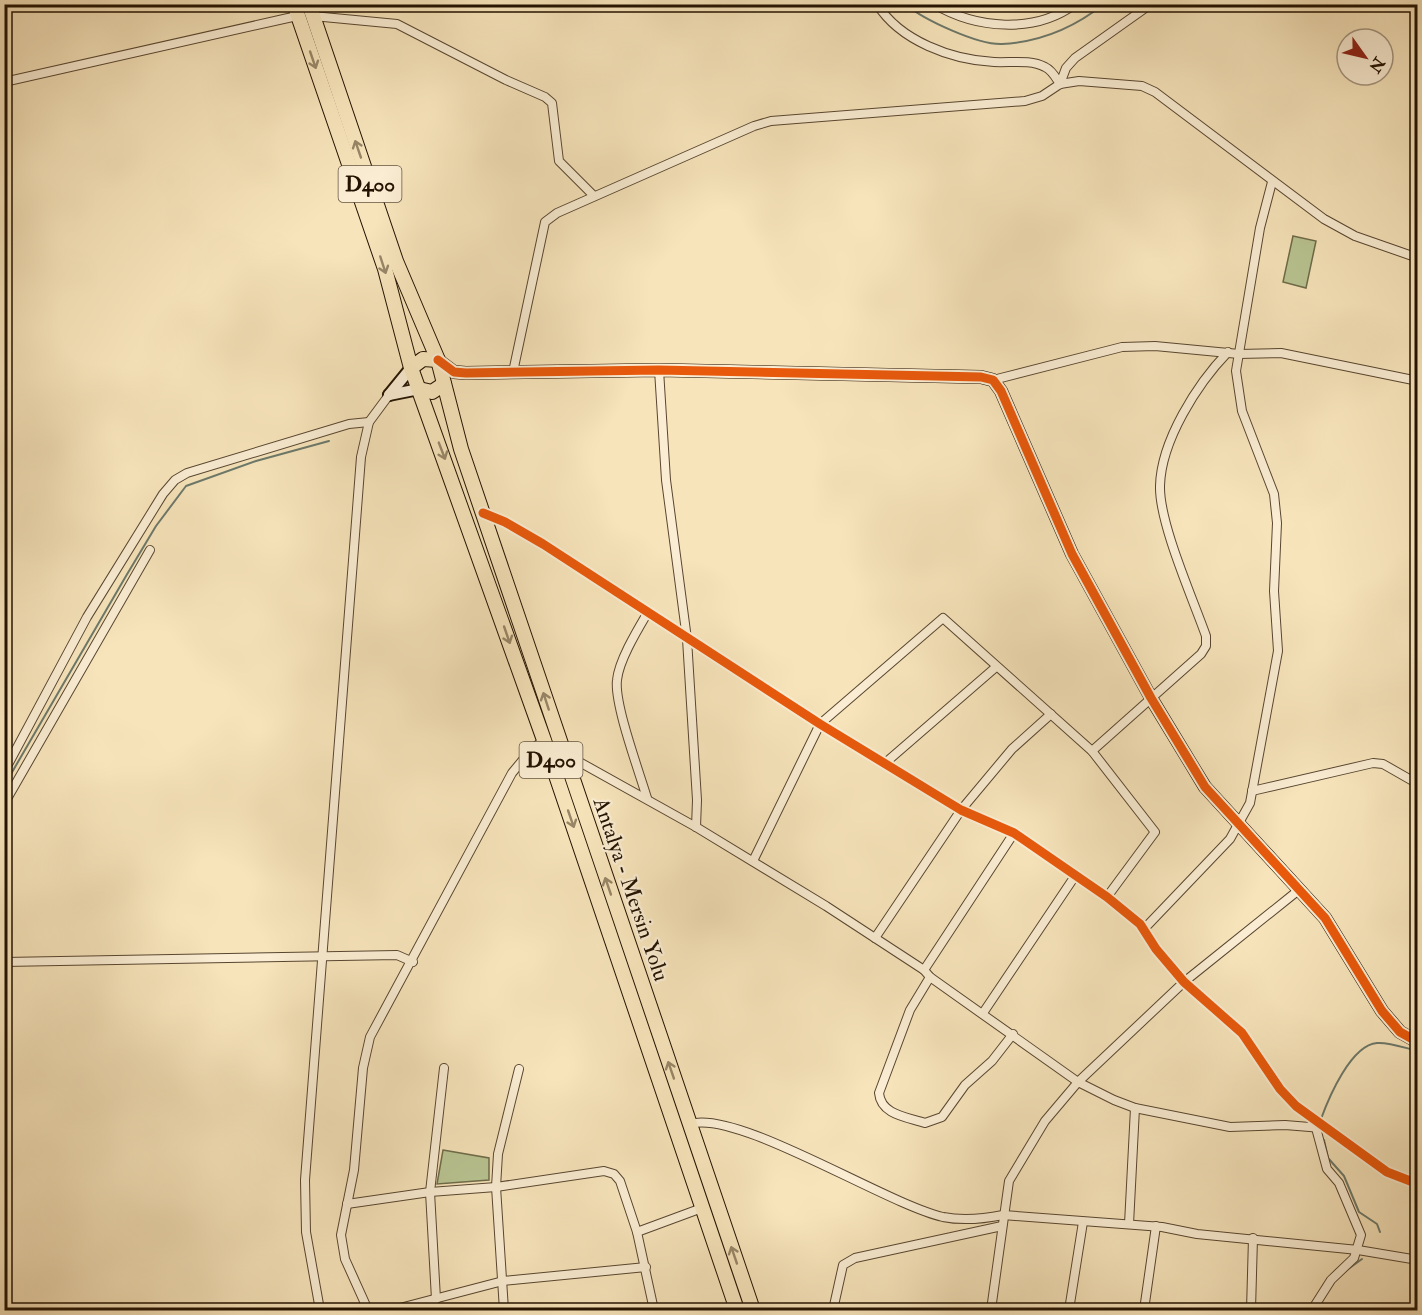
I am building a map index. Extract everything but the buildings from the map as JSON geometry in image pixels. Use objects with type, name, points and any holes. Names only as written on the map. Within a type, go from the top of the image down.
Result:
[{"type":"highway","name":"Antalya - Mersin Yolu","points":[[295,10],[385,269],[411,368],[544,740],[737,1311]]},
{"type":"highway","name":"Antalya - Mersin Yolu","points":[[311,10],[396,261],[438,360],[461,449],[753,1311]]},
{"type":"highway","points":[[411,368],[423,359],[438,360]]},
{"type":"highway","points":[[419,389],[432,392],[444,384]]},
{"type":"street","points":[[877,4],[885,18],[927,46],[963,58],[992,62],[1031,63],[1045,67],[1060,84]]},
{"type":"street","points":[[934,4],[976,20],[1008,25],[1032,25],[1064,12],[1075,4]]},
{"type":"street","points":[[1060,84],[1066,68],[1075,58],[1151,4]]},
{"type":"street","points":[[4,81],[295,10]]},
{"type":"street","points":[[311,10],[397,24],[506,80],[545,97],[552,103],[559,160],[594,196]]},
{"type":"street","points":[[513,372],[544,222],[557,213],[754,126],[771,122],[1025,101],[1042,96],[1060,84],[1079,81],[1142,86],[1155,92],[1324,219],[1355,236],[1418,258]]},
{"type":"street","points":[[1143,930],[1230,839],[1239,825],[1252,791],[1278,651],[1274,591],[1277,523],[1274,494],[1240,402],[1236,370],[1257,248],[1272,182]]},
{"type":"street","points":[[438,360],[454,372],[466,373],[659,370],[981,377],[993,380],[1122,347],[1155,346],[1239,354],[1281,353],[1418,381]]},
{"type":"street","points":[[1092,751],[1201,654],[1206,646],[1206,636],[1166,522],[1160,486],[1169,447],[1182,415],[1211,369],[1228,352]]},
{"type":"street","points":[[320,1311],[306,1232],[305,1180],[361,458],[369,422],[411,368]]},
{"type":"street","points":[[659,370],[666,480],[687,639],[697,800],[696,827]]},
{"type":"street","points":[[444,384],[466,373]]},
{"type":"street","points":[[993,380],[1001,391],[1072,554],[1151,698],[1205,787],[1300,889],[1341,942],[1382,1011],[1400,1032],[1418,1042]]},
{"type":"street","points":[[389,395],[419,389]]},
{"type":"street","points":[[4,771],[87,617],[156,504],[175,480],[187,473],[349,424],[369,422]]},
{"type":"street","points":[[483,513],[543,544],[884,764],[961,810],[1014,833],[1107,897],[1143,930],[1184,982],[1242,1033],[1280,1089],[1319,1128],[1387,1173],[1418,1184]]},
{"type":"street","points":[[4,804],[150,550]]},
{"type":"street","points":[[647,798],[618,696],[616,678],[648,612]]},
{"type":"street","points":[[753,861],[820,724],[943,618],[1092,751],[1155,832],[1107,897]]},
{"type":"street","points":[[884,764],[996,667]]},
{"type":"street","points":[[875,938],[961,810],[1012,749],[1051,714]]},
{"type":"street","points":[[369,1311],[345,1259],[340,1235],[354,1170],[363,1068],[370,1037],[382,1011],[413,962],[512,773],[531,750],[544,740]]},
{"type":"street","points":[[563,753],[696,827],[875,938],[1078,1082],[1135,1108],[1230,1127],[1285,1125],[1319,1128]]},
{"type":"street","points":[[1252,791],[1373,763],[1383,764],[1418,784]]},
{"type":"street","points":[[1013,1034],[992,1061],[965,1084],[942,1117],[925,1123],[887,1110],[880,1101],[879,1093],[910,1010],[927,974],[1014,833]]},
{"type":"street","points":[[983,1013],[1075,876]]},
{"type":"street","points":[[991,1311],[1009,1180],[1045,1121],[1078,1082],[1184,982],[1300,889]]},
{"type":"street","points":[[4,962],[397,955],[413,962]]},
{"type":"street","points":[[436,1299],[430,1192],[444,1068]]},
{"type":"street","points":[[504,1311],[496,1188],[498,1154],[519,1069]]},
{"type":"street","points":[[1129,1224],[1135,1108]]},
{"type":"street","points":[[690,1124],[701,1121],[752,1134],[886,1195],[943,1217],[981,1219],[1003,1215],[1156,1226],[1197,1234],[1358,1250],[1418,1260]]},
{"type":"street","points":[[1312,1311],[1331,1280],[1352,1261],[1358,1250],[1361,1234],[1339,1183],[1327,1169],[1319,1128]]},
{"type":"street","points":[[347,1204],[430,1192],[496,1188],[604,1171],[614,1174],[620,1180],[637,1232],[654,1311]]},
{"type":"street","points":[[637,1232],[702,1208]]},
{"type":"street","points":[[1069,1311],[1083,1222]]},
{"type":"street","points":[[833,1311],[843,1265],[855,1258],[1002,1226]]},
{"type":"street","points":[[1144,1311],[1156,1226]]},
{"type":"street","points":[[1251,1311],[1253,1238]]},
{"type":"street","points":[[392,1311],[503,1281],[646,1268]]},
{"type":"green space","points":[[1293,236],[1316,241],[1306,288],[1283,282]]},
{"type":"green space","points":[[443,1150],[489,1158],[489,1180],[437,1184]]},
{"type":"waterway","points":[[905,4],[925,17],[966,36],[1002,44],[1030,40],[1056,32],[1081,20],[1104,4]]},
{"type":"waterway","points":[[4,786],[156,526],[186,486],[256,461],[329,441]]},
{"type":"waterway","points":[[1321,1119],[1342,1074],[1358,1053],[1367,1046],[1387,1043],[1418,1051]]},
{"type":"waterway","points":[[1324,1140],[1328,1158],[1344,1176],[1359,1212],[1377,1224],[1380,1232]]},
{"type":"waterway","points":[[1344,1272],[1362,1259]]},
{"type":"cycle path","points":[[438,360],[454,372],[466,373],[659,370],[981,377],[993,380],[1001,391],[1072,554],[1151,698],[1205,787],[1325,918],[1382,1011],[1400,1032],[1418,1042]]},
{"type":"cycle path","points":[[483,513],[505,522],[543,544],[820,724],[961,810],[1014,833],[1107,897],[1140,924],[1156,949],[1184,982],[1242,1033],[1280,1089],[1296,1106],[1387,1172],[1418,1184]]}]
